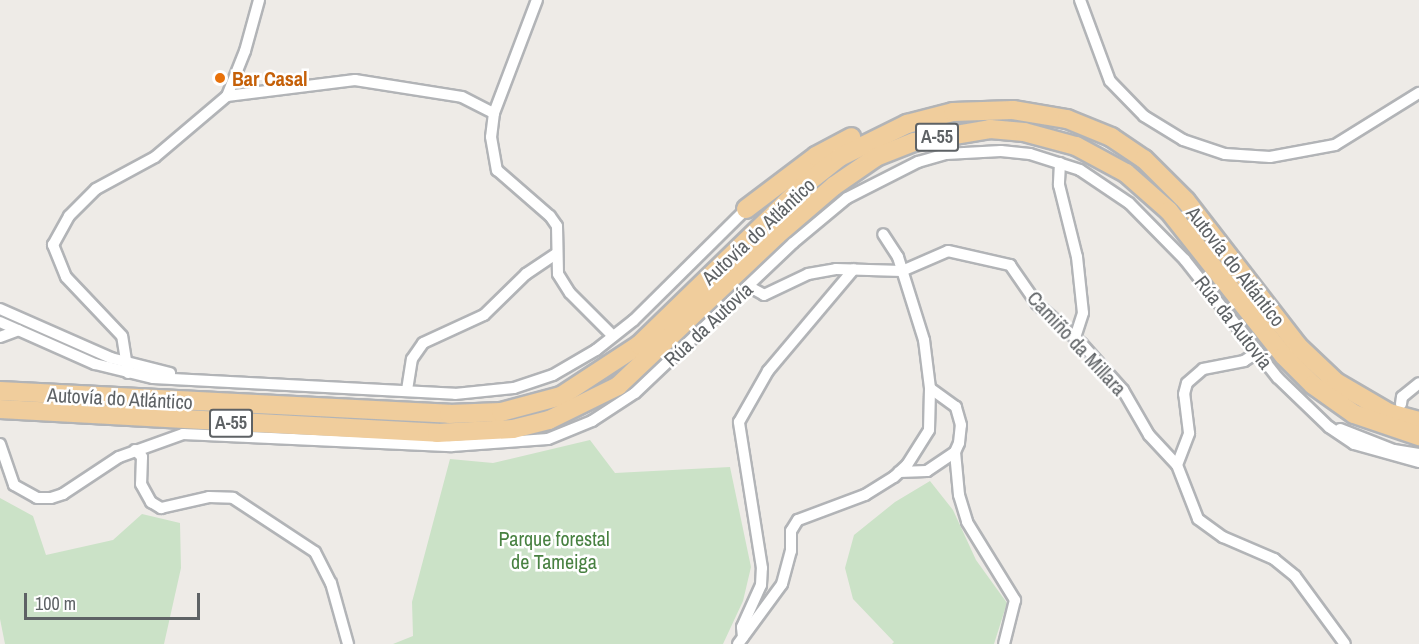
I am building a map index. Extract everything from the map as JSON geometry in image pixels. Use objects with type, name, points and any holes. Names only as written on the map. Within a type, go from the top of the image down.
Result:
[{"type":"highway","name":"Autovía do Atlántico","points":[[0,409],[25,402],[449,414],[501,412],[561,396],[639,345],[802,187],[840,157],[907,124],[953,112],[1013,110],[1067,119],[1110,137],[1144,159],[1186,201],[1298,346],[1335,382],[1389,413],[1419,421]]},
{"type":"highway","points":[[746,209],[816,156],[876,124],[916,114],[953,112]]},
{"type":"highway","name":"Autovía do Atlántico","points":[[0,391],[25,402],[286,426],[486,432],[549,420],[586,405],[646,363],[777,235],[850,175],[876,157],[914,142],[990,129],[1024,132],[1076,146],[1126,173],[1169,211],[1284,356],[1313,385],[1354,414],[1419,436]]},
{"type":"highway","points":[[241,435],[286,426]]},
{"type":"highway","points":[[357,429],[452,446]]},
{"type":"street","points":[[128,368],[122,336],[66,277],[53,245],[69,216],[96,189],[155,157],[227,96],[245,51],[259,0]]},
{"type":"street","points":[[537,0],[494,113],[491,137],[497,170],[550,216],[557,226],[558,274],[570,293],[603,322],[613,336]]},
{"type":"street","points":[[1080,0],[1110,81],[1144,116],[1183,140],[1225,154],[1270,157],[1335,145],[1419,93]]},
{"type":"street","points":[[227,96],[355,80],[462,97],[494,113]]},
{"type":"street","name":"Rúa da Autovía","points":[[0,444],[14,485],[37,498],[63,495],[105,465],[135,450],[167,438],[202,433],[337,442],[452,446],[548,439],[592,421],[635,393],[748,286],[847,198],[890,173],[946,154],[975,152],[1030,154],[1060,163],[1104,184],[1151,223],[1258,352],[1323,422],[1354,444],[1419,462]]},
{"type":"street","points":[[1060,163],[1059,185],[1077,257],[1083,313],[1075,338]]},
{"type":"street","points":[[0,322],[95,364],[196,380],[380,387],[455,394],[514,388],[553,375],[613,336],[746,209]]},
{"type":"street","points":[[740,640],[782,584],[791,551],[791,531],[798,519],[865,495],[899,472],[929,430],[930,388],[924,340],[902,271],[883,234]]},
{"type":"street","name":"Camiño da Millara","points":[[748,286],[764,295],[808,274],[854,269],[902,271],[948,251],[1010,265],[1037,304],[1075,338],[1124,390],[1149,435],[1177,465],[1198,519],[1223,537],[1274,559],[1295,576],[1345,644]]},
{"type":"street","points":[[407,390],[412,358],[423,343],[484,315],[525,274],[557,254]]},
{"type":"street","points":[[740,640],[742,627],[761,585],[762,568],[739,422],[768,371],[854,269]]},
{"type":"street","points":[[0,309],[128,368]]},
{"type":"street","points":[[0,315],[68,345],[91,351]]},
{"type":"street","points":[[0,337],[20,330]]},
{"type":"street","points":[[1177,465],[1189,433],[1184,394],[1187,383],[1203,369],[1244,361],[1258,352]]},
{"type":"street","points":[[1401,404],[1402,397],[1419,383]]},
{"type":"street","points":[[930,388],[956,407],[961,425],[955,452],[963,514],[1015,600],[1004,644]]},
{"type":"street","points":[[1323,422],[1377,445],[1419,454]]},
{"type":"street","points":[[167,438],[144,463],[141,484],[151,502],[161,508],[209,497],[233,498],[315,552],[331,583],[348,644]]},
{"type":"street","points":[[135,450],[144,463]]},
{"type":"street","points":[[899,472],[927,471],[955,452]]},
{"type":"green space","name":"Parque forestal de Tameiga","points":[[590,440],[615,473],[730,467],[751,567],[743,601],[723,644],[393,644],[413,636],[412,602],[450,459],[493,463]]},
{"type":"green space","points":[[930,481],[953,510],[976,560],[1007,603],[994,644],[892,644],[894,642],[853,599],[845,568],[854,535],[895,502]]},
{"type":"green space","points":[[0,498],[33,516],[46,555],[113,540],[142,514],[180,523],[181,568],[164,644],[5,644],[0,619]]},
{"type":"place","name":"Bar Casal","points":[[220,78]]}]
